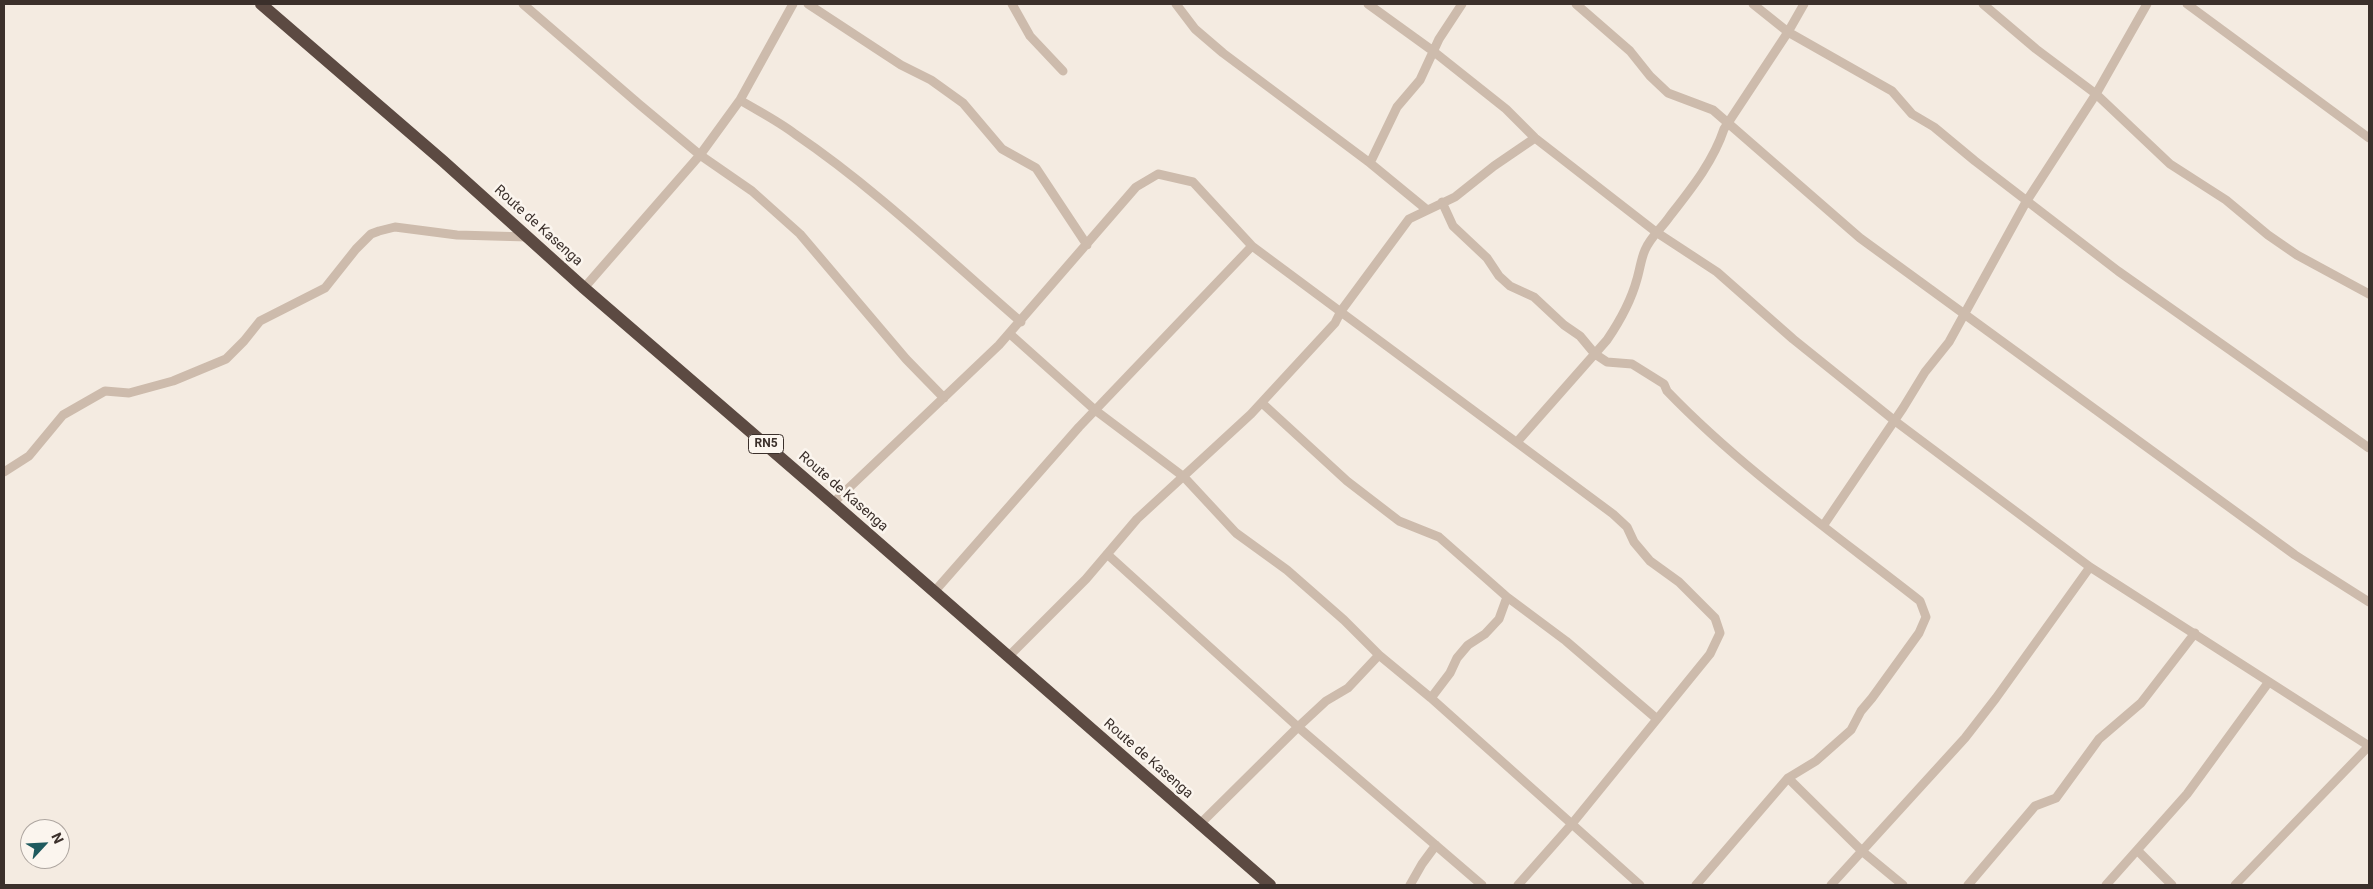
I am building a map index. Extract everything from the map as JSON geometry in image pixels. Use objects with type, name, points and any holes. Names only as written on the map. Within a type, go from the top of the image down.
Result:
[{"type":"highway","name":"Route de Kasenga","points":[[261,4],[1199,825],[1270,885]]},
{"type":"street","points":[[523,4],[700,155],[752,191],[800,234],[906,359],[944,398]]},
{"type":"street","points":[[808,4],[901,65],[931,80],[962,104],[1002,149],[1036,168],[1087,245]]},
{"type":"street","points":[[1012,4],[1030,36],[1064,71]]},
{"type":"street","points":[[1176,4],[1195,29],[1223,53],[1370,163],[1426,209]]},
{"type":"street","points":[[1368,4],[1434,52],[1506,109],[1536,138],[1656,232],[1717,272],[1793,339],[1895,420],[2090,567],[2195,633],[2268,683],[2369,746],[2235,885]]},
{"type":"street","points":[[1370,163],[1397,108],[1420,80],[1462,4]]},
{"type":"street","points":[[1576,4],[1630,51],[1650,76],[1668,93],[1713,110],[1860,238],[1963,315],[2137,438],[2295,555],[2369,602]]},
{"type":"street","points":[[1753,4],[1788,32],[1892,91],[1912,114],[1934,126],[2026,202],[2183,317],[2369,448]]},
{"type":"street","points":[[1517,442],[1595,354],[1619,323],[1628,304],[1642,258],[1656,232],[1694,186],[1719,147],[1724,130],[1730,124],[1804,4]]},
{"type":"street","points":[[1983,4],[2036,49],[2096,94],[2170,164],[2226,200],[2268,235],[2297,255],[2369,294]]},
{"type":"street","points":[[1823,526],[1925,372],[1949,342],[1963,315],[1974,300],[2026,202],[2096,94],[2147,4]]},
{"type":"street","points":[[2187,4],[2369,138]]},
{"type":"street","points":[[584,288],[700,155],[740,100],[790,5]]},
{"type":"street","points":[[740,100],[795,133],[832,161],[888,206],[1021,322]]},
{"type":"street","points":[[1008,657],[1086,579],[1137,519],[1262,404],[1335,323],[1341,310],[1403,226],[1415,215],[1462,192],[1494,166],[1536,138]]},
{"type":"street","points":[[833,503],[1010,334],[1136,187],[1158,174],[1193,182],[1252,246],[1341,310],[1613,514],[1627,527],[1634,542],[1650,561],[1679,582],[1715,618],[1720,633],[1710,654],[1571,825],[1518,885]]},
{"type":"street","points":[[1442,202],[1453,226],[1487,258],[1499,276],[1510,286],[1534,297],[1564,325],[1580,336],[1595,354],[1606,362],[1632,364],[1664,384],[1667,391],[1705,429],[1823,526],[1920,601],[1926,617],[1919,633],[1872,698],[1860,711],[1851,730],[1816,760],[1788,778],[1696,885]]},
{"type":"street","points":[[4,472],[29,456],[63,415],[105,391],[129,393],[173,381],[226,358],[244,341],[260,321],[325,288],[356,249],[371,234],[395,227],[457,235],[528,237]]},
{"type":"street","points":[[934,592],[1095,410],[1252,246]]},
{"type":"street","points":[[1010,334],[1095,410],[1184,476],[1236,533],[1287,570],[1344,620],[1379,655],[1432,698],[1571,825],[1640,885]]},
{"type":"street","points":[[1262,404],[1347,481],[1399,521],[1439,537],[1507,597],[1566,641],[1657,719]]},
{"type":"street","points":[[1107,554],[1298,727],[1482,885]]},
{"type":"street","points":[[1831,885],[1965,738],[2090,567]]},
{"type":"street","points":[[1432,698],[1450,673],[1457,658],[1468,645],[1484,634],[1498,619],[1507,597]]},
{"type":"street","points":[[1968,885],[2035,806],[2056,798],[2098,739],[2141,703],[2195,633]]},
{"type":"street","points":[[1199,825],[1298,727],[1326,701],[1348,688],[1379,655]]},
{"type":"street","points":[[2106,885],[2138,852],[2187,794],[2268,683]]},
{"type":"street","points":[[1788,778],[1863,852],[1903,885]]},
{"type":"street","points":[[1410,885],[1436,845]]},
{"type":"street","points":[[2138,852],[2172,885]]}]
